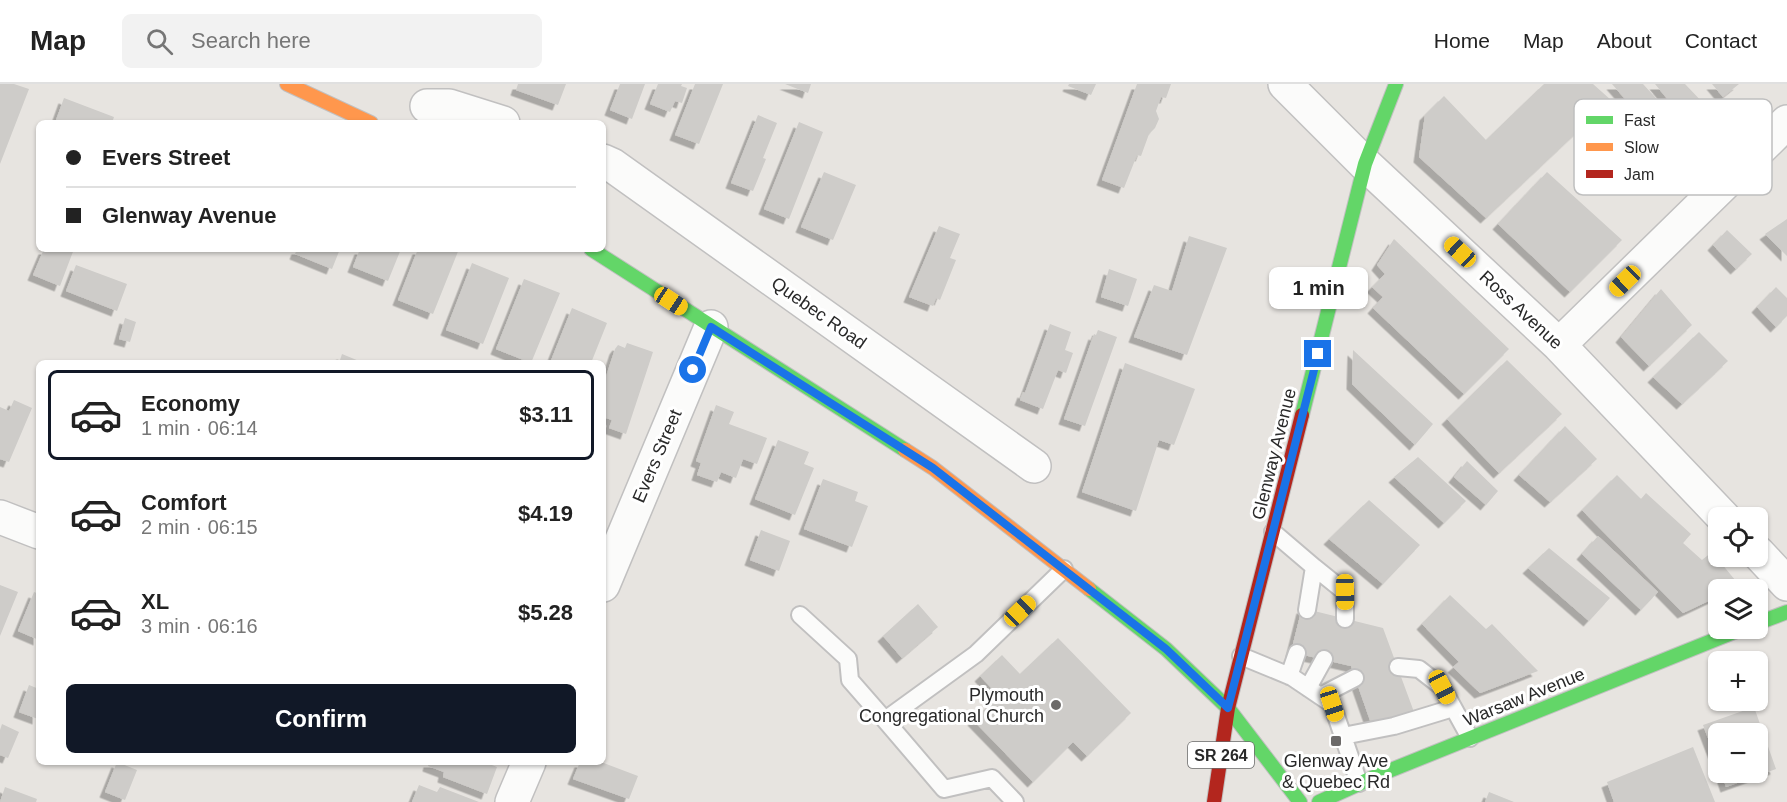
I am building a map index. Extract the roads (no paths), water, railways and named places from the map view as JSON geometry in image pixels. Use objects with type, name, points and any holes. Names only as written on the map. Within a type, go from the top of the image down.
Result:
[{"type":"main road","points":[[287,84],[365,120]]},
{"type":"main road","name":"Glenway Avenue","points":[[1214,802],[1228,708],[1365,164],[1396,84]]},
{"type":"main road","points":[[596,252],[933,468],[1064,569],[1166,649],[1228,708],[1300,802]]},
{"type":"main road","points":[[1768,619],[1787,612]]},
{"type":"main road","name":"Warsaw Avenue","points":[[1319,802],[1359,783],[1717,639]]},
{"type":"street","name":"Ross Avenue","points":[[1285,84],[1365,164],[1559,345],[1714,507]]},
{"type":"street","points":[[428,104],[449,106],[493,120]]},
{"type":"street","points":[[1772,137],[1787,122]]},
{"type":"street","name":"Quebec Road","points":[[606,162],[1034,466]]},
{"type":"street","points":[[1559,345],[1712,195]]},
{"type":"street","name":"Evers Street","points":[[606,578],[711,327]]},
{"type":"street","points":[[0,517],[36,531]]},
{"type":"street","points":[[1768,564],[1787,584]]},
{"type":"street","points":[[512,802],[528,765]]},
{"type":"lane","points":[[1273,532],[1345,592],[1345,619]]},
{"type":"lane","points":[[1306,610],[1314,567]]},
{"type":"lane","points":[[885,720],[976,654],[1064,569]]},
{"type":"lane","points":[[800,615],[848,658],[850,680],[944,789],[992,778],[1015,802]]},
{"type":"lane","points":[[1289,676],[1297,653]]},
{"type":"lane","points":[[1241,656],[1289,676],[1332,704],[1359,783]]},
{"type":"lane","points":[[1314,692],[1324,659]]},
{"type":"lane","points":[[1398,667],[1419,669],[1442,687],[1470,738]]},
{"type":"lane","points":[[1314,692],[1355,678]]},
{"type":"lane","points":[[1343,736],[1394,726],[1453,708]]},
{"type":"place","name":"Plymouth Congregational Church","points":[[1056,705]]},
{"type":"place","name":"Glenway Ave & Quebec Rd","points":[[1336,741]]}]
